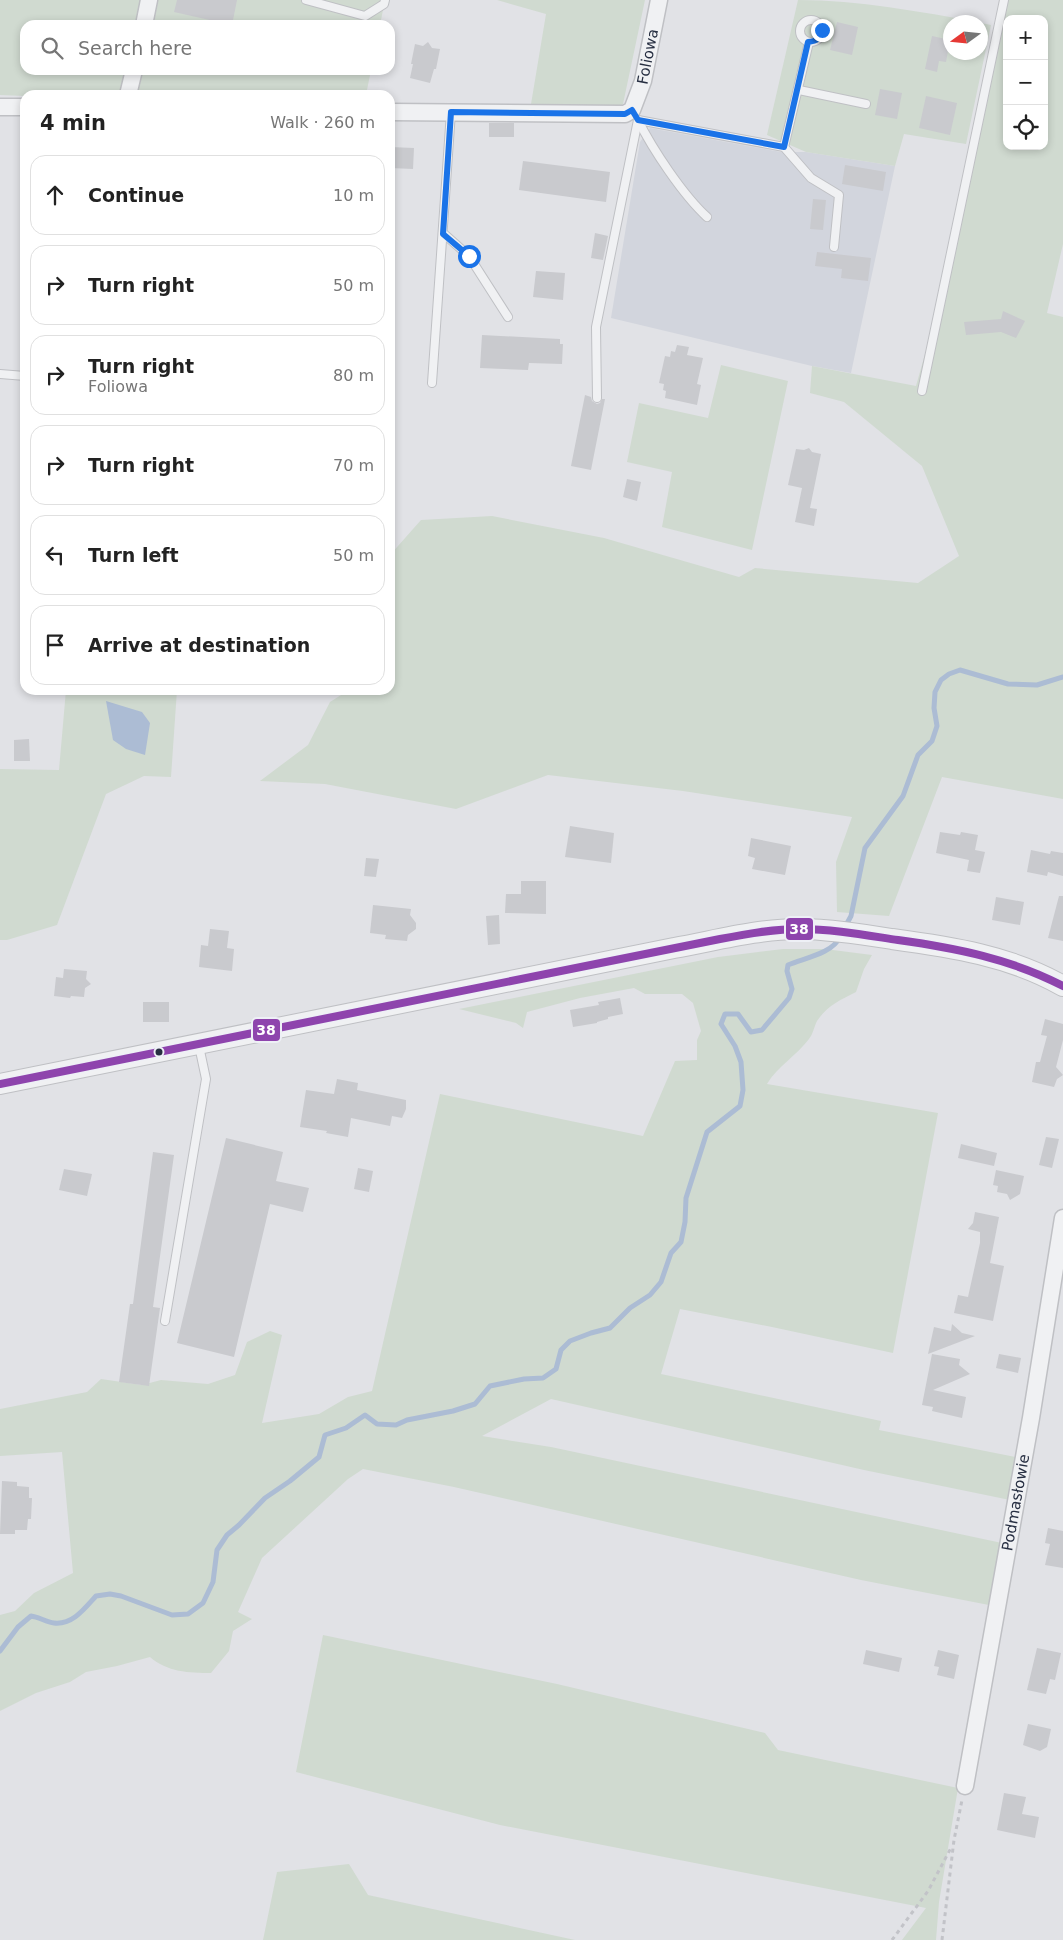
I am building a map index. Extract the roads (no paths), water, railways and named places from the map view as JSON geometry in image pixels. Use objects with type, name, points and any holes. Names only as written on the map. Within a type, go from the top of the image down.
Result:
[{"type":"street","points":[[145,20],[149,0]]},
{"type":"street","name":"Foliowa","points":[[635,115],[659,0]]},
{"type":"street","points":[[129,90],[133,75]]},
{"type":"street","points":[[0,107],[20,107]]},
{"type":"street","points":[[395,112],[635,115]]},
{"type":"street","points":[[0,1084],[674,948],[764,932],[797,929],[860,934],[934,945],[1010,961],[1063,986]]},
{"type":"street","name":"Podmasłowie","points":[[965,1786],[1032,1418],[1063,1218]]},
{"type":"lane","points":[[306,0],[365,16],[384,4],[385,0]]},
{"type":"lane","points":[[922,391],[1004,0]]},
{"type":"lane","points":[[784,147],[799,90],[808,42]]},
{"type":"lane","points":[[799,90],[866,104]]},
{"type":"lane","points":[[432,382],[451,112]]},
{"type":"lane","points":[[635,115],[784,147],[811,178],[839,196],[834,247]]},
{"type":"lane","points":[[635,115],[645,134],[674,177],[696,207],[707,217]]},
{"type":"lane","points":[[597,398],[596,327],[635,115]]},
{"type":"lane","points":[[443,234],[469,256],[508,317]]},
{"type":"lane","points":[[0,374],[20,376]]},
{"type":"lane","points":[[165,1321],[206,1079],[198,1044]]},
{"type":"water","points":[[106,701],[142,712],[150,723],[145,755],[126,749],[113,740]]},
{"type":"waterway","points":[[845,927],[851,916],[865,848],[903,796],[918,755],[932,741],[937,726],[934,708],[935,692],[941,680],[949,674],[960,670],[1008,684],[1037,685],[1063,677]]},
{"type":"waterway","points":[[0,1651],[18,1627],[31,1616],[48,1622],[61,1623],[78,1615],[96,1596],[110,1594],[121,1596],[172,1615],[188,1614],[203,1603],[213,1582],[217,1550],[227,1535],[265,1498],[290,1481],[319,1457],[325,1435],[346,1428],[365,1415],[377,1424],[396,1425],[407,1420],[453,1411],[475,1404],[490,1386],[524,1379],[543,1378],[556,1369],[561,1350],[570,1341],[610,1328],[630,1308],[650,1295],[661,1282],[671,1253],[681,1242],[685,1222],[686,1198],[707,1132],[740,1106],[743,1090],[741,1062],[735,1046],[721,1024],[725,1014],[738,1014],[751,1032],[762,1030],[789,998],[792,989],[787,971],[788,965],[831,948],[840,937]]}]
